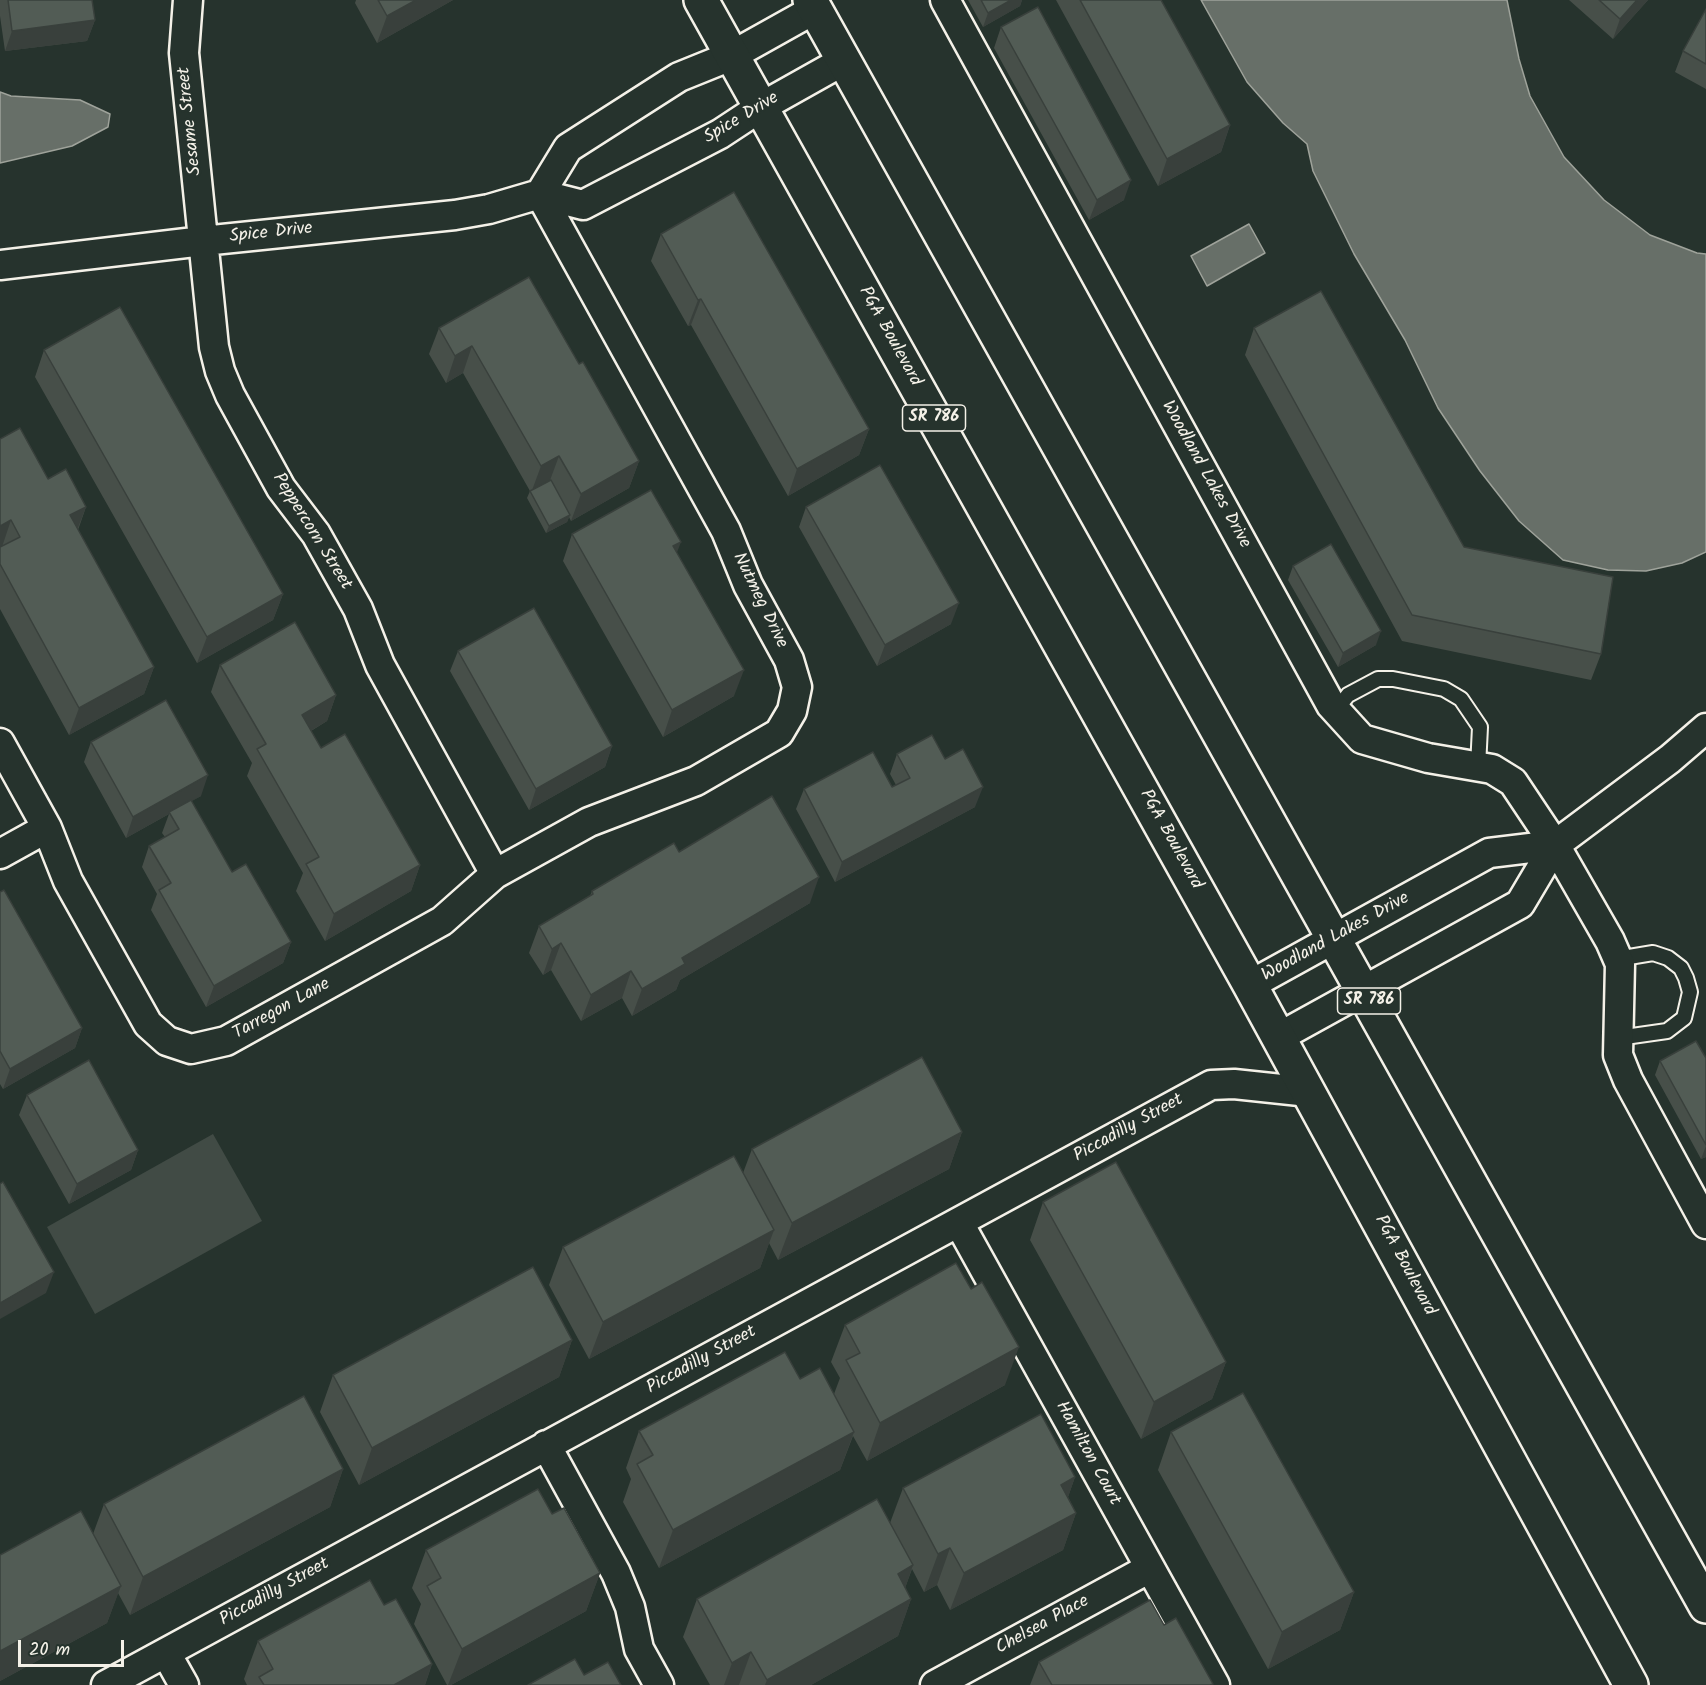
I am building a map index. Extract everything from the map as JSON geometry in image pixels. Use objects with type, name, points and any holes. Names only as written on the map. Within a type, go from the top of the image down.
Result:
[{"type":"main road","name":"PGA Boulevard","points":[[701,0],[1279,1037],[1631,1685]]},
{"type":"main road","name":"SR 786","points":[[812,4],[1706,1606]]},
{"type":"street","name":"Sesame Street","points":[[188,0],[184,52],[203,241]]},
{"type":"street","name":"Woodland Lakes Drive","points":[[945,0],[1325,694],[1336,710],[1362,739],[1428,758],[1492,769],[1513,782],[1555,844],[1610,941],[1620,964],[1618,1055],[1628,1080],[1706,1224]]},
{"type":"street","points":[[540,194],[568,148],[679,77],[731,56],[812,4]]},
{"type":"street","name":"Spice Drive","points":[[0,265],[455,215],[489,209],[540,194],[583,205],[720,134],[761,106],[843,61]]},
{"type":"street","name":"Nutmeg Drive","points":[[495,874],[589,822],[696,781],[779,732],[792,711],[796,687],[789,660],[748,585],[726,531],[540,194]]},
{"type":"street","name":"Peppercorn Street","points":[[203,241],[214,347],[220,371],[230,395],[281,488],[316,534],[358,609],[380,665],[495,874]]},
{"type":"street","name":"Woodland Lakes Drive","points":[[1279,1037],[1520,904],[1555,844],[1670,759],[1706,728]]},
{"type":"street","name":"Tarregon Lane","points":[[0,742],[47,828],[68,881],[148,1024],[167,1041],[191,1049],[226,1041],[442,921],[495,874]]},
{"type":"street","points":[[0,854],[47,828]]},
{"type":"street","name":"Woodland Lakes Drive","points":[[1250,985],[1489,853],[1555,844]]},
{"type":"street","name":"Piccadilly Street","points":[[106,1685],[1211,1085],[1234,1084],[1309,1092]]},
{"type":"street","name":"Hamilton Court","points":[[959,1222],[1215,1685]]},
{"type":"street","points":[[546,1445],[616,1573],[630,1607],[639,1649],[659,1685]]},
{"type":"street","name":"Chelsea Place","points":[[935,1685],[1150,1568]]},
{"type":"street","points":[[166,1653],[184,1685]]},
{"type":"lane","points":[[1336,710],[1348,695],[1378,679],[1394,679],[1444,689],[1461,699],[1480,727],[1478,766]]},
{"type":"lane","points":[[1617,959],[1653,953],[1668,958],[1681,968],[1690,992],[1684,1018],[1667,1031],[1652,1035],[1618,1038]]},
{"type":"shaded area","points":[[1201,0],[1507,0],[1519,59],[1530,96],[1564,157],[1604,200],[1650,235],[1697,253],[1706,254],[1706,552],[1682,563],[1646,571],[1608,570],[1563,560],[1519,521],[1480,471],[1438,408],[1405,340],[1354,254],[1313,171],[1307,144],[1283,123],[1247,82]]},
{"type":"shaded area","points":[[0,92],[11,96],[80,100],[110,114],[108,127],[72,146],[0,163]]},
{"type":"shaded area","points":[[1249,224],[1265,253],[1207,286],[1191,256]]},
{"type":"shaded area","points":[[213,1134],[262,1221],[95,1314],[47,1227]]},
{"type":"building","points":[[8,0],[92,0],[95,20],[12,31]]},
{"type":"building","points":[[378,0],[416,0],[387,16]]},
{"type":"building","points":[[981,0],[1011,0],[988,13]]},
{"type":"building","points":[[1080,0],[1161,0],[1230,125],[1167,159]]},
{"type":"building","points":[[1599,0],[1637,0],[1620,19]]},
{"type":"building","points":[[1038,7],[1131,180],[1097,200],[1001,27]]},
{"type":"building","points":[[1706,9],[1706,64],[1683,51]]},
{"type":"building","points":[[734,192],[869,429],[797,469],[701,299],[698,300],[661,234]]},
{"type":"building","points":[[529,277],[579,364],[583,362],[639,461],[581,494],[559,456],[541,466],[472,346],[455,356],[439,328]]},
{"type":"building","points":[[1321,291],[1464,547],[1613,577],[1601,654],[1412,615],[1254,328]]},
{"type":"building","points":[[120,307],[283,594],[207,637],[44,350]]},
{"type":"building","points":[[20,428],[48,479],[66,469],[86,507],[70,515],[154,667],[79,708],[0,564],[0,547],[20,537],[11,520],[0,526],[0,439]]},
{"type":"building","points":[[880,465],[959,603],[885,645],[806,507]]},
{"type":"building","points":[[551,480],[570,515],[549,526],[530,491]]},
{"type":"building","points":[[651,490],[681,542],[673,546],[744,670],[672,710],[572,534]]},
{"type":"building","points":[[1331,544],[1381,631],[1343,653],[1293,566]]},
{"type":"building","points":[[534,608],[612,746],[536,789],[458,651]]},
{"type":"building","points":[[295,622],[336,695],[302,715],[321,748],[345,734],[420,865],[334,914],[306,864],[319,857],[257,749],[266,744],[220,665]]},
{"type":"building","points":[[166,700],[208,775],[133,817],[91,742]]},
{"type":"building","points":[[932,735],[945,759],[963,749],[983,787],[842,862],[804,789],[873,752],[892,787],[910,778],[897,754]]},
{"type":"building","points":[[772,796],[819,877],[682,958],[685,964],[642,989],[631,971],[591,995],[561,943],[552,949],[539,926],[593,894],[592,891],[674,843],[679,852]]},
{"type":"building","points":[[191,800],[232,872],[246,864],[291,942],[214,986],[159,890],[171,883],[149,846],[179,829],[169,812]]},
{"type":"building","points":[[4,890],[82,1028],[10,1069],[0,1051],[0,892]]},
{"type":"building","points":[[1696,1041],[1706,1058],[1706,1145],[1660,1061]]},
{"type":"building","points":[[922,1057],[962,1132],[792,1223],[752,1149]]},
{"type":"building","points":[[89,1060],[138,1150],[77,1184],[27,1095]]},
{"type":"building","points":[[734,1156],[774,1230],[603,1322],[563,1247]]},
{"type":"building","points":[[1116,1162],[1226,1362],[1154,1402],[1043,1202]]},
{"type":"building","points":[[3,1182],[54,1272],[0,1303],[0,1184]]},
{"type":"building","points":[[956,1263],[971,1289],[982,1282],[1019,1347],[880,1423],[846,1360],[860,1353],[845,1325]]},
{"type":"building","points":[[533,1267],[572,1340],[372,1448],[333,1375]]},
{"type":"building","points":[[785,1352],[800,1379],[820,1368],[854,1432],[673,1530],[637,1464],[653,1455],[639,1431]]},
{"type":"building","points":[[1243,1393],[1354,1592],[1282,1632],[1171,1432]]},
{"type":"building","points":[[304,1396],[343,1469],[143,1577],[104,1504]]},
{"type":"building","points":[[1041,1414],[1075,1477],[1061,1485],[1076,1513],[964,1573],[950,1548],[938,1554],[903,1488]]},
{"type":"building","points":[[538,1489],[552,1514],[564,1508],[600,1573],[462,1649],[427,1586],[441,1578],[426,1550]]},
{"type":"building","points":[[877,1499],[913,1565],[898,1574],[911,1599],[767,1680],[751,1652],[732,1663],[697,1599]]},
{"type":"building","points":[[81,1511],[121,1586],[0,1651],[0,1555]]},
{"type":"building","points":[[370,1580],[384,1605],[396,1599],[432,1664],[394,1685],[264,1685],[259,1677],[273,1669],[258,1641]]},
{"type":"building","points":[[1150,1600],[1164,1625],[1176,1618],[1213,1684],[1052,1685],[1039,1662]]},
{"type":"building","points":[[575,1659],[584,1675],[608,1662],[621,1685],[528,1685]]}]
